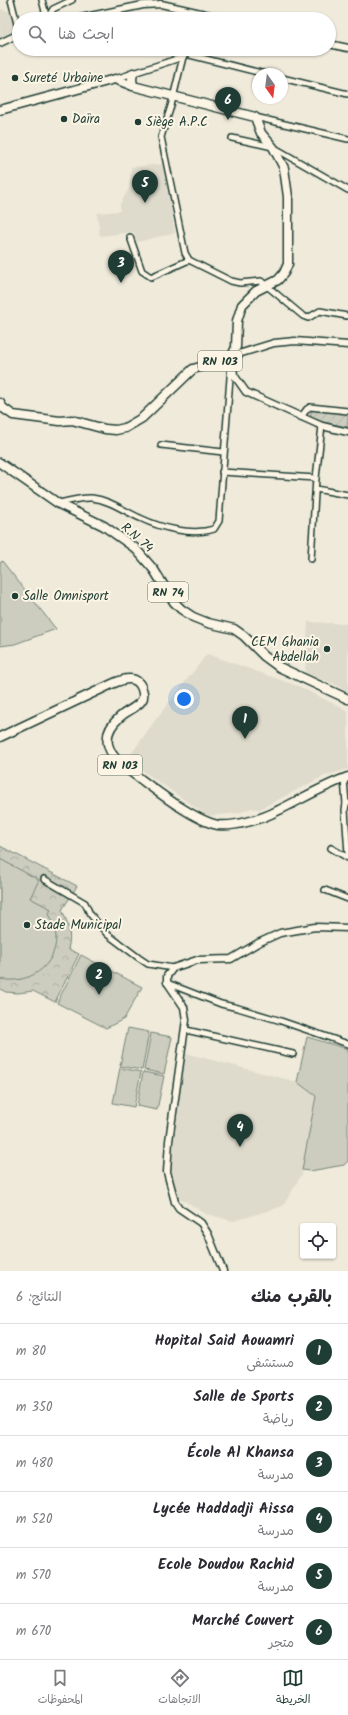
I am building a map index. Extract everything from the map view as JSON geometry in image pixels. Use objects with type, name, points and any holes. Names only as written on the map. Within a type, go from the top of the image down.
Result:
[{"type":"main road","points":[[133,73],[133,86]]},
{"type":"main road","points":[[0,110],[115,79],[133,86],[254,117]]},
{"type":"main road","name":"RN 103","points":[[0,404],[13,415],[60,421],[72,420],[97,428],[116,430],[125,428],[142,418],[193,369],[225,360],[232,356],[236,347],[237,321],[242,305],[256,291],[278,280],[284,273],[289,258],[288,197],[284,168],[273,147],[261,133],[254,117]]},
{"type":"main road","name":"R.N 74","points":[[0,463],[58,504],[104,526],[135,548],[154,570],[174,602],[193,618],[234,629],[244,636],[264,656],[279,667],[348,699]]},
{"type":"main road","name":"RN 103","points":[[0,737],[112,684],[126,679],[133,679],[137,680],[140,685],[143,696],[142,701],[120,717],[112,726],[107,741],[110,752],[118,763],[194,816],[219,825],[255,820],[274,813],[346,778]]},
{"type":"street","points":[[11,0],[14,12]]},
{"type":"street","points":[[42,0],[45,12]]},
{"type":"street","points":[[51,12],[53,9],[72,0]]},
{"type":"street","points":[[112,12],[161,4],[196,12]]},
{"type":"street","points":[[0,43],[12,37]]},
{"type":"street","points":[[336,45],[348,48]]},
{"type":"street","points":[[184,56],[174,97],[161,137],[184,253],[189,260],[231,281],[240,283],[261,282],[267,285],[303,316],[308,318],[320,311],[347,316]]},
{"type":"street","points":[[115,79],[184,56],[252,71]]},
{"type":"street","points":[[288,79],[348,94]]},
{"type":"street","points":[[254,117],[348,139]]},
{"type":"street","points":[[232,138],[273,147],[348,190]]},
{"type":"street","points":[[130,237],[142,271],[151,277],[189,260]]},
{"type":"street","points":[[232,356],[274,343],[294,341],[348,345]]},
{"type":"street","points":[[232,356],[234,375],[246,392],[322,426],[348,432]]},
{"type":"street","points":[[58,504],[83,498],[101,500],[156,524],[191,532],[204,532],[214,529],[219,521],[223,452],[232,356]]},
{"type":"street","points":[[301,417],[310,407],[348,411]]},
{"type":"street","points":[[311,559],[316,478],[322,426]]},
{"type":"street","points":[[161,446],[223,452]]},
{"type":"street","points":[[222,472],[316,478]]},
{"type":"street","points":[[316,489],[348,495]]},
{"type":"street","points":[[346,778],[348,854]]},
{"type":"street","points":[[331,848],[348,858]]},
{"type":"street","points":[[44,879],[85,903],[90,914],[107,934],[148,964],[173,968],[197,960],[231,959],[258,943],[286,932],[315,927],[348,928]]},
{"type":"street","points":[[325,890],[348,899]]},
{"type":"street","points":[[173,968],[167,976],[167,982],[184,1007],[186,1030],[169,1141],[167,1172],[175,1202],[179,1208],[201,1223],[208,1234],[223,1271]]},
{"type":"street","points":[[167,982],[221,1004],[278,1020],[348,1044]]},
{"type":"street","points":[[186,1030],[293,1054]]},
{"type":"shaded area","points":[[0,9],[11,12],[12,34],[0,39]]},
{"type":"shaded area","points":[[163,164],[175,233],[137,242],[133,232],[100,236],[97,213],[120,211],[120,204],[130,187],[131,167]]},
{"type":"shaded area","name":"CEM Ghania Abdellah","points":[[308,622],[348,624],[348,692],[332,683],[305,674]]},
{"type":"shaded area","points":[[207,654],[298,686],[348,711],[348,769],[324,776],[260,809],[251,808],[239,813],[208,816],[127,760],[156,719]]},
{"type":"shaded area","points":[[185,1053],[297,1082],[316,1096],[302,1174],[283,1206],[234,1221],[206,1214],[177,1196],[171,1178],[174,1135]]},
{"type":"green space","points":[[312,410],[348,413],[348,427],[323,422],[310,417]]},
{"type":"green space","name":"Salle Omnisport","points":[[2,561],[56,629],[15,644],[0,646],[0,563]]},
{"type":"green space","points":[[0,846],[77,886],[62,910],[69,929],[70,939],[68,949],[79,954],[55,1002],[33,991],[18,993],[6,992],[0,989]]},
{"type":"green space","name":"Stade Municipal","points":[[0,859],[39,880],[30,898],[51,909],[49,914],[55,927],[56,940],[53,952],[47,963],[39,971],[27,977],[14,980],[0,979]]},
{"type":"green space","points":[[81,955],[142,987],[124,1019],[106,1028],[57,1003]]},
{"type":"green space","points":[[128,1028],[149,1032],[142,1070],[120,1066]]},
{"type":"green space","points":[[151,1033],[172,1037],[164,1074],[144,1070]]},
{"type":"green space","points":[[307,1037],[348,1049],[348,1161],[344,1165],[310,1171],[302,1170],[316,1096],[297,1082]]},
{"type":"green space","points":[[120,1068],[141,1072],[134,1107],[113,1103]]},
{"type":"green space","points":[[143,1072],[164,1076],[157,1110],[137,1106]]},
{"type":"place","name":"Sureté Urbaine","points":[[15,78]]},
{"type":"place","name":"Daïra","points":[[64,119]]},
{"type":"place","name":"Marché Couvert","points":[[228,120]]},
{"type":"place","name":"Siège A.P.C","points":[[138,122]]},
{"type":"place","name":"Ecole Doudou Rachid","points":[[145,203]]},
{"type":"place","name":"École Al Khansa","points":[[121,283]]},
{"type":"place","name":"Salle Omnisport","points":[[15,596]]},
{"type":"place","name":"CEM Ghania Abdellah","points":[[327,649]]},
{"type":"place","name":"Hopital Said Aouamri","points":[[245,739]]},
{"type":"place","name":"Stade Municipal","points":[[27,925]]},
{"type":"place","name":"Salle de Sports","points":[[99,995]]},
{"type":"place","name":"Lycée Haddadji Aissa","points":[[240,1147]]}]
